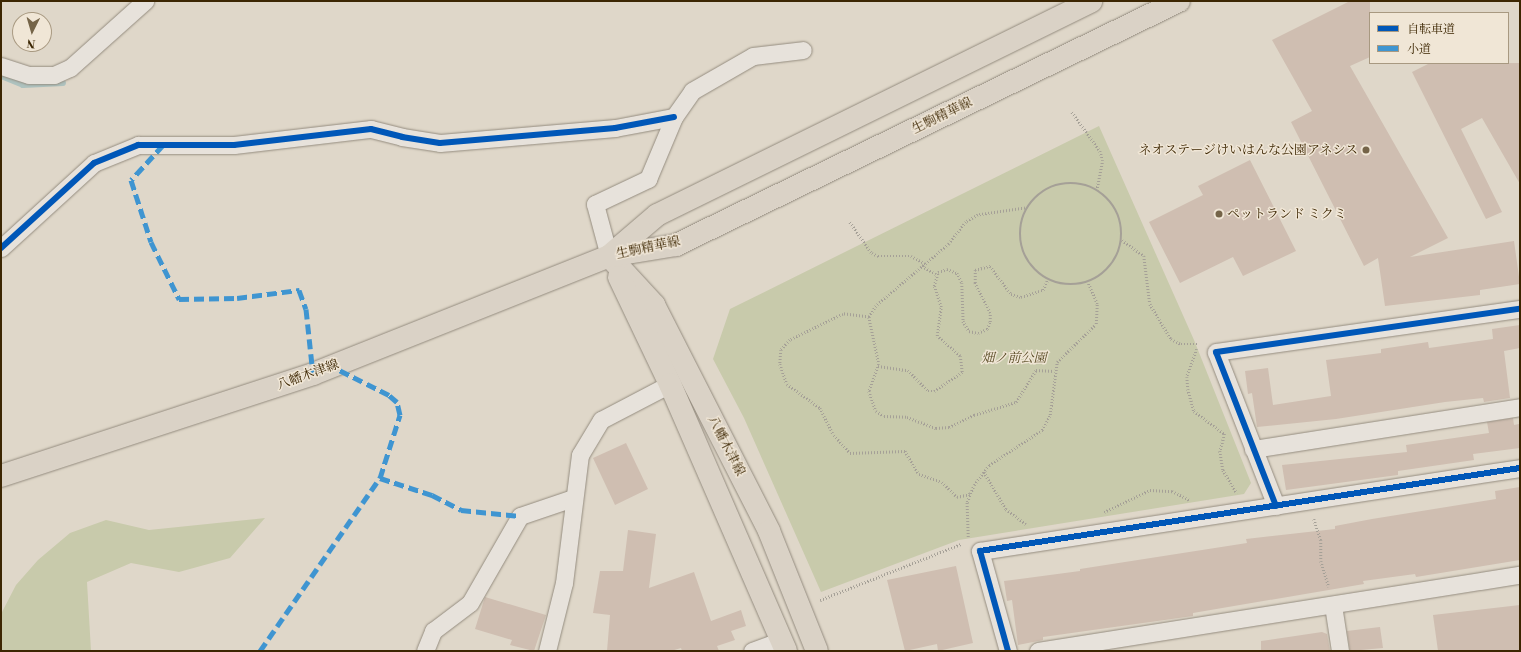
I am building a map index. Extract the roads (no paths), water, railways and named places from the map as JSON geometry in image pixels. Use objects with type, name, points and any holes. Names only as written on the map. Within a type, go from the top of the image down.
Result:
[{"type":"main road","name":"生駒精華線","points":[[609,256],[657,215],[1091,1]]},
{"type":"main road","name":"生駒精華線","points":[[609,256],[676,245],[1179,1]]},
{"type":"main road","name":"八幡木津線","points":[[609,256],[670,384],[784,646]]},
{"type":"main road","name":"八幡木津線","points":[[1,476],[313,374],[609,256]]},
{"type":"main road","name":"八幡木津線","points":[[609,256],[654,305],[769,531],[817,651]]},
{"type":"street","points":[[1,66],[30,75],[54,75],[70,68],[144,1]]},
{"type":"street","points":[[609,256],[595,204],[648,179],[674,117],[692,91],[753,56],[803,50]]},
{"type":"street","points":[[1,248],[94,163],[138,145],[234,145],[371,129],[402,138],[440,142],[615,128],[674,117]]},
{"type":"street","points":[[1276,506],[1216,352],[1520,309]]},
{"type":"street","points":[[547,651],[564,582],[573,498],[580,455],[601,420],[670,384]]},
{"type":"street","points":[[1253,449],[1520,407]]},
{"type":"street","points":[[1008,651],[980,552],[1520,468]]},
{"type":"street","points":[[425,651],[434,631],[470,603],[520,516],[573,498]]},
{"type":"street","points":[[1038,651],[1520,575]]},
{"type":"street","points":[[1333,605],[1340,651]]},
{"type":"street","points":[[752,651],[784,646]]},
{"type":"waterway","points":[[1,76],[23,85],[63,83]]},
{"type":"place","name":"ネオステージけいはんな公園アネシス","points":[[1366,150]]},
{"type":"place","name":"ペットランド ミクミ","points":[[1219,214]]},
{"type":"park label","name":"畑ノ前公園","points":[[1014,358]]}]
